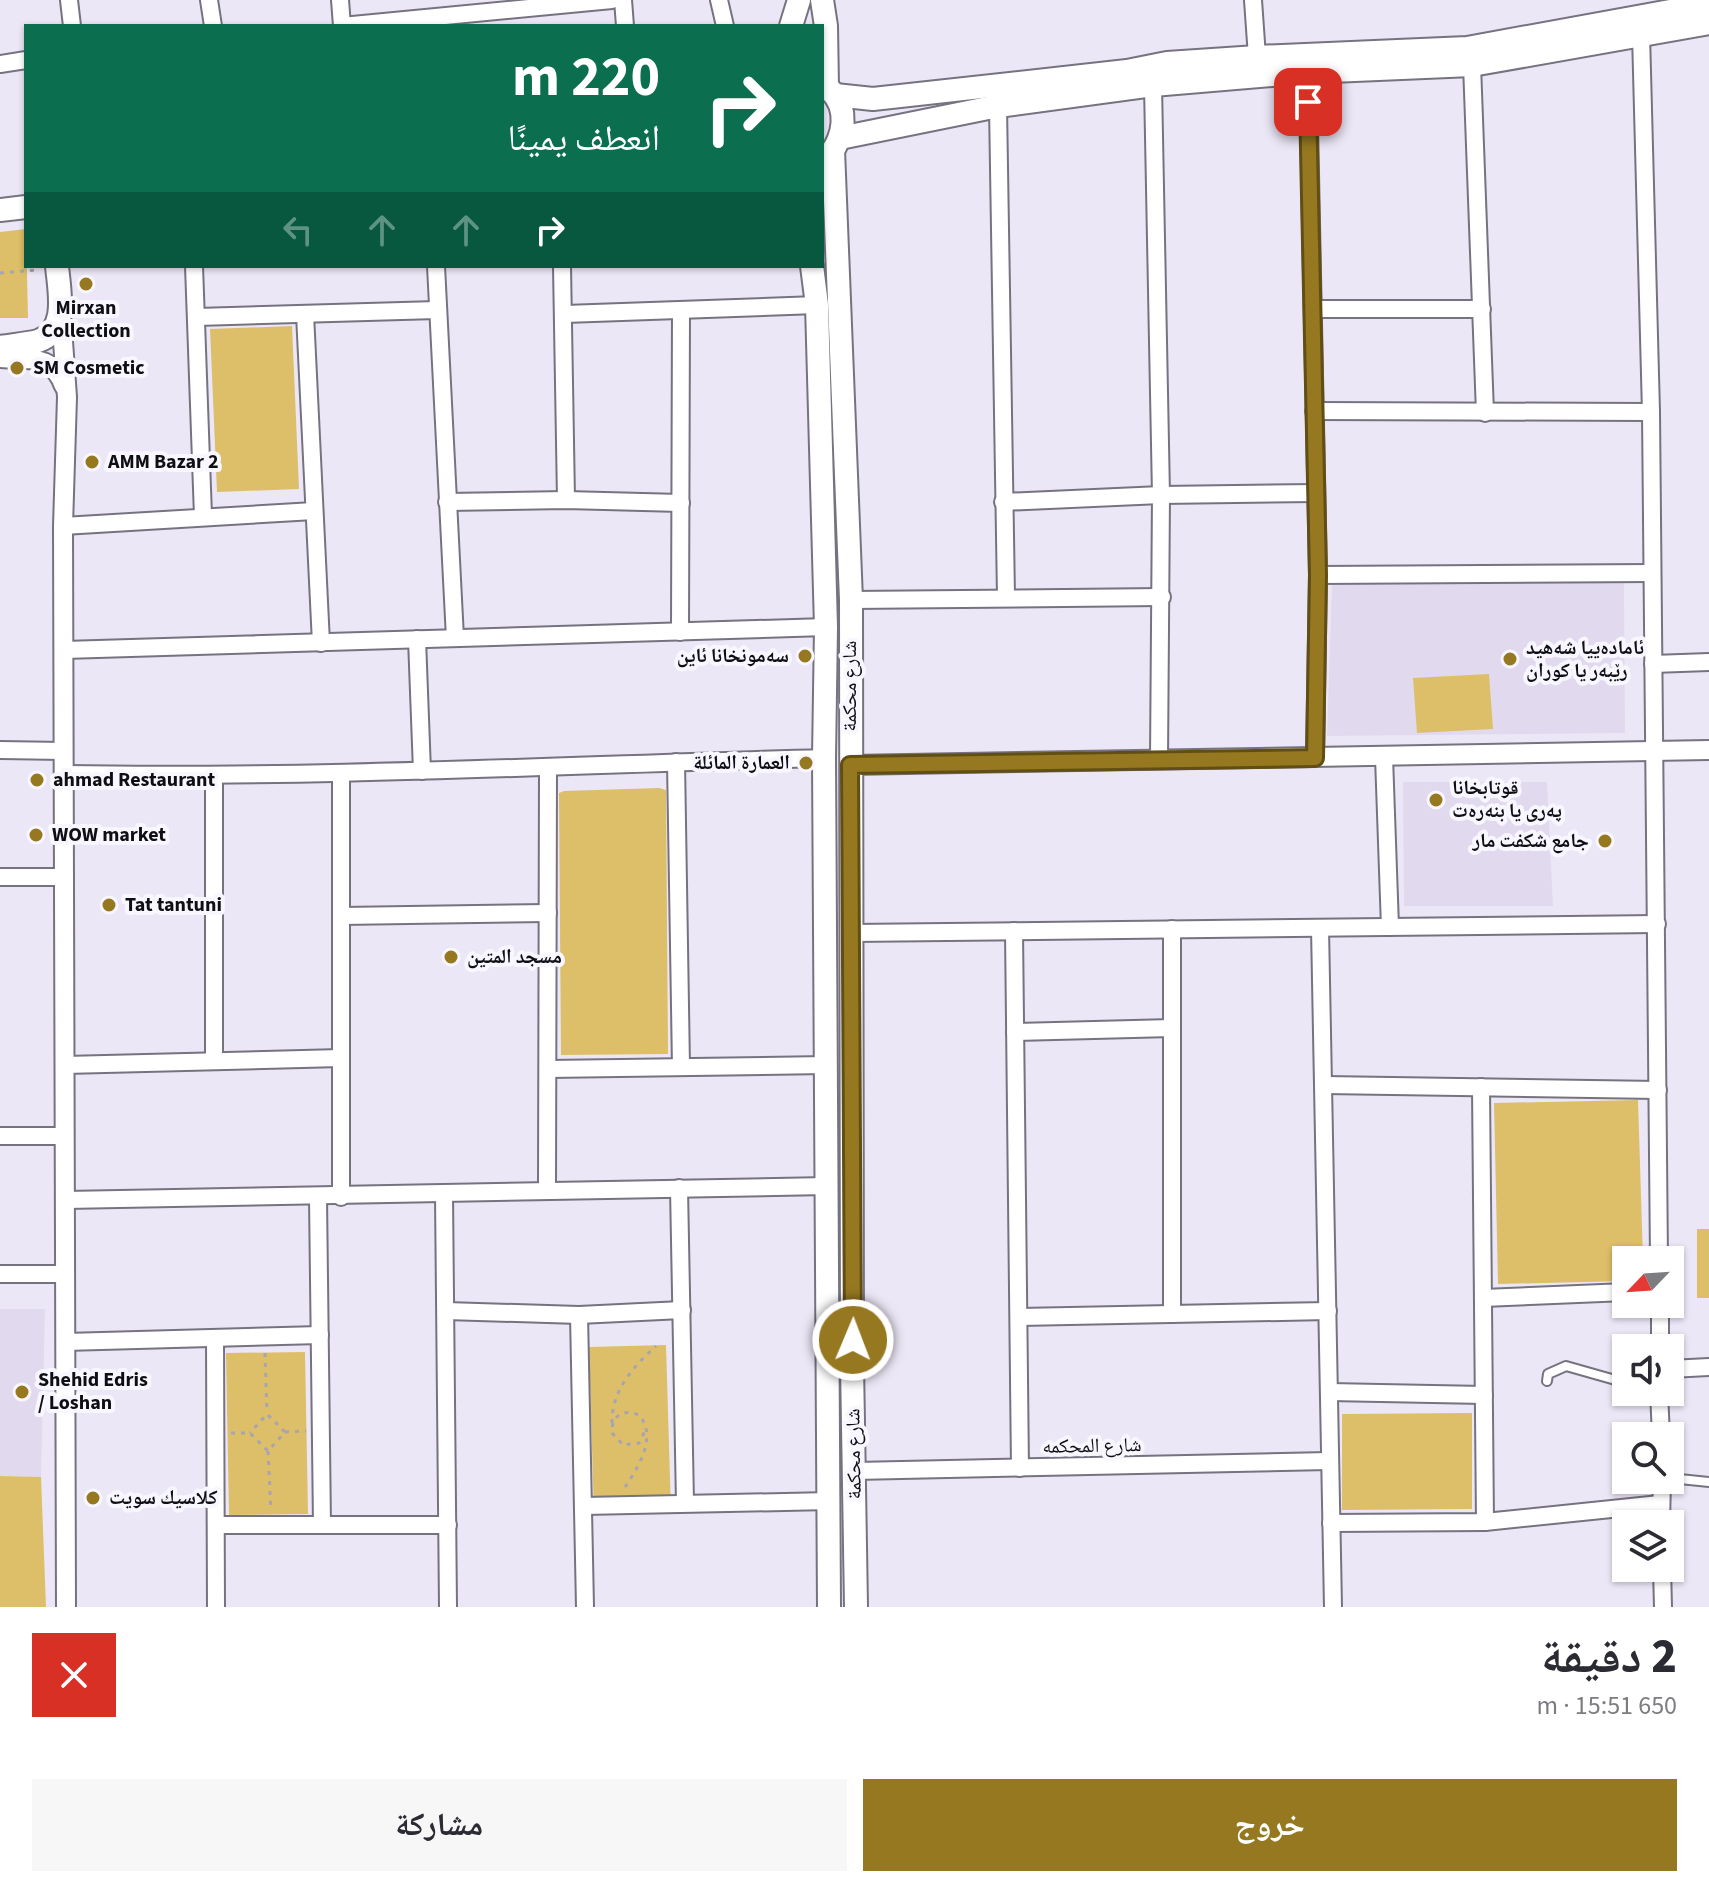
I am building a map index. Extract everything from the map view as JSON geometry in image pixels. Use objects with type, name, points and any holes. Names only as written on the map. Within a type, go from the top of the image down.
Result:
[{"type":"main road","points":[[792,24],[799,0]]},
{"type":"main road","name":"شارع محكمة","points":[[822,0],[828,89],[843,115],[832,149],[851,600],[852,1364],[856,1607]]},
{"type":"main road","points":[[828,89],[873,99],[1127,71],[1167,63],[1467,48],[1709,4]]},
{"type":"main road","points":[[832,149],[998,106],[1153,85],[1308,72],[1472,65],[1709,23]]},
{"type":"main road","points":[[0,210],[24,207]]},
{"type":"main road","points":[[0,347],[41,340],[50,333],[61,311],[57,268]]},
{"type":"main road","name":"شارع محكمة","points":[[812,268],[817,305],[826,627],[824,758],[829,1607]]},
{"type":"main road","points":[[829,1319],[854,1316]]},
{"type":"main road","points":[[829,1365],[843,1360],[852,1364]]},
{"type":"street","points":[[69,0],[72,24]]},
{"type":"street","points":[[209,0],[213,24]]},
{"type":"street","points":[[340,0],[342,24]]},
{"type":"street","points":[[363,24],[612,0]]},
{"type":"street","points":[[623,0],[625,24]]},
{"type":"street","points":[[719,0],[725,24]]},
{"type":"street","points":[[1253,0],[1257,57]]},
{"type":"street","points":[[1641,34],[1651,412],[1659,1246]]},
{"type":"street","points":[[0,64],[24,60]]},
{"type":"street","points":[[1472,65],[1485,413]]},
{"type":"street","points":[[1308,72],[1318,575],[1315,758]]},
{"type":"street","points":[[1153,85],[1162,597],[1159,760]]},
{"type":"street","points":[[998,106],[1006,597]]},
{"type":"street","points":[[194,268],[203,516]]},
{"type":"street","points":[[436,268],[455,638]]},
{"type":"street","points":[[562,268],[566,500]]},
{"type":"street","points":[[565,314],[817,305]]},
{"type":"street","points":[[1313,309],[1482,309]]},
{"type":"street","points":[[197,317],[437,310]]},
{"type":"street","points":[[61,311],[67,397],[63,526],[66,1607]]},
{"type":"street","points":[[680,632],[681,311]]},
{"type":"street","points":[[305,314],[321,643]]},
{"type":"street","points":[[0,358],[29,358],[47,363],[60,377],[67,397]]},
{"type":"street","points":[[1314,411],[1651,412]]},
{"type":"street","points":[[1003,502],[1161,495],[1316,493]]},
{"type":"street","points":[[447,502],[566,500],[681,503]]},
{"type":"street","points":[[63,526],[314,511]]},
{"type":"street","points":[[1318,575],[1652,573]]},
{"type":"street","points":[[851,600],[1162,597]]},
{"type":"street","points":[[64,650],[826,627]]},
{"type":"street","points":[[417,639],[422,771]]},
{"type":"street","points":[[1653,664],[1709,662]]},
{"type":"street","points":[[0,750],[64,751]]},
{"type":"street","points":[[850,765],[1709,750]]},
{"type":"street","points":[[1384,757],[1390,927]]},
{"type":"street","points":[[65,774],[341,774],[824,758]]},
{"type":"street","points":[[676,762],[681,1067]]},
{"type":"street","points":[[547,1191],[548,767]]},
{"type":"street","points":[[341,774],[341,1197]]},
{"type":"street","points":[[214,776],[214,1060]]},
{"type":"street","points":[[0,877],[65,877]]},
{"type":"street","points":[[341,916],[548,913]]},
{"type":"street","points":[[852,933],[1657,924]]},
{"type":"street","points":[[1320,928],[1333,1607]]},
{"type":"street","points":[[1172,929],[1172,1314]]},
{"type":"street","points":[[1014,931],[1020,1468]]},
{"type":"street","points":[[1015,1032],[1172,1028]]},
{"type":"street","points":[[65,1065],[341,1058]]},
{"type":"street","points":[[548,1069],[827,1065]]},
{"type":"street","points":[[1324,1085],[1658,1090]]},
{"type":"street","points":[[1481,1087],[1485,1522]]},
{"type":"street","points":[[0,1136],[65,1136]]},
{"type":"street","points":[[65,1200],[828,1186]]},
{"type":"street","points":[[679,1188],[685,1503]]},
{"type":"street","points":[[444,1194],[448,1607]]},
{"type":"street","points":[[318,1197],[322,1525]]},
{"type":"street","points":[[0,1274],[65,1274]]},
{"type":"street","points":[[1483,1298],[1612,1293]]},
{"type":"street","points":[[446,1311],[579,1315],[682,1310]]},
{"type":"street","points":[[1019,1317],[1328,1311]]},
{"type":"street","points":[[579,1315],[585,1607]]},
{"type":"street","points":[[65,1342],[320,1335]]},
{"type":"street","points":[[215,1338],[216,1607]]},
{"type":"street","points":[[1684,1368],[1709,1367]]},
{"type":"street","points":[[1329,1392],[1484,1395]]},
{"type":"street","name":"شارع المحكمه","points":[[855,1471],[1329,1461]]},
{"type":"street","points":[[1660,1510],[1661,1494]]},
{"type":"street","points":[[584,1506],[830,1501]]},
{"type":"street","points":[[1331,1523],[1485,1522],[1660,1504]]},
{"type":"street","points":[[216,1525],[448,1525]]},
{"type":"street","points":[[1662,1582],[1663,1607]]},
{"type":"lane","points":[[1547,1381],[1548,1374],[1566,1366],[1612,1379]]},
{"type":"lane","points":[[1684,1479],[1709,1482]]},
{"type":"path","points":[[0,273],[48,268]]},
{"type":"path","points":[[264,1337],[267,1414],[285,1432]]},
{"type":"path","points":[[646,1429],[639,1443],[628,1446],[614,1438],[612,1413],[623,1383],[633,1368],[656,1346]]},
{"type":"path","points":[[612,1427],[617,1416],[627,1412],[639,1415],[646,1429],[647,1439],[638,1468],[619,1494]]},
{"type":"path","points":[[250,1433],[267,1414]]},
{"type":"path","points":[[268,1451],[285,1432],[307,1431]]},
{"type":"path","points":[[227,1433],[250,1433],[268,1451],[271,1525]]},
{"type":"shaded area","points":[[24,229],[28,318],[0,318],[0,232]]},
{"type":"shaded area","points":[[292,326],[299,489],[217,492],[210,329]]},
{"type":"shaded area","points":[[1624,583],[1625,733],[1327,736],[1332,584]]},
{"type":"shaded area","points":[[1489,674],[1493,729],[1417,733],[1413,678]]},
{"type":"shaded area","points":[[1403,782],[1547,782],[1553,906],[1404,906]]},
{"type":"shaded area","points":[[666,790],[668,1054],[561,1055],[559,793]]},
{"type":"shaded area","points":[[1638,1100],[1643,1246],[1612,1246],[1612,1281],[1498,1284],[1494,1103]]},
{"type":"shaded area","points":[[1697,1229],[1709,1229],[1709,1298],[1697,1298]]},
{"type":"shaded area","name":"Shehid Edris / Loshan","points":[[0,1309],[45,1309],[41,1477],[0,1476]]},
{"type":"shaded area","points":[[666,1345],[671,1512],[594,1514],[589,1347]]},
{"type":"shaded area","points":[[305,1352],[308,1514],[229,1515],[226,1353]]},
{"type":"shaded area","points":[[1472,1413],[1472,1509],[1342,1510],[1342,1414]]},
{"type":"shaded area","points":[[0,1476],[41,1477],[46,1607],[0,1607]]},
{"type":"place","name":"Mirxan Collection","points":[[86,284]]},
{"type":"place","name":"SM Cosmetic","points":[[17,368]]},
{"type":"place","name":"AMM Bazar 2","points":[[92,462]]},
{"type":"place","name":"سەمونخانا ئاین","points":[[805,656]]},
{"type":"place","name":"ئامادەییا شەهید رێبەر یا کوران","points":[[1510,659]]},
{"type":"place","name":"العمارة المائلة","points":[[806,763]]},
{"type":"place","name":"ahmad Restaurant","points":[[37,780]]},
{"type":"place","name":"قوتابخانا پەری یا بنەرەت","points":[[1436,800]]},
{"type":"place","name":"WOW market","points":[[36,835]]},
{"type":"place","name":"جامع شكفت مار","points":[[1605,841]]},
{"type":"place","name":"Tat tantuni","points":[[109,905]]},
{"type":"place","name":"مسجد المتين","points":[[451,957]]},
{"type":"place","name":"Shehid Edris / Loshan","points":[[22,1392]]},
{"type":"place","name":"كلاسيك سويت","points":[[93,1498]]},
{"type":"route","points":[[853,1340],[850,765],[1315,758],[1318,575],[1308,102]]}]
